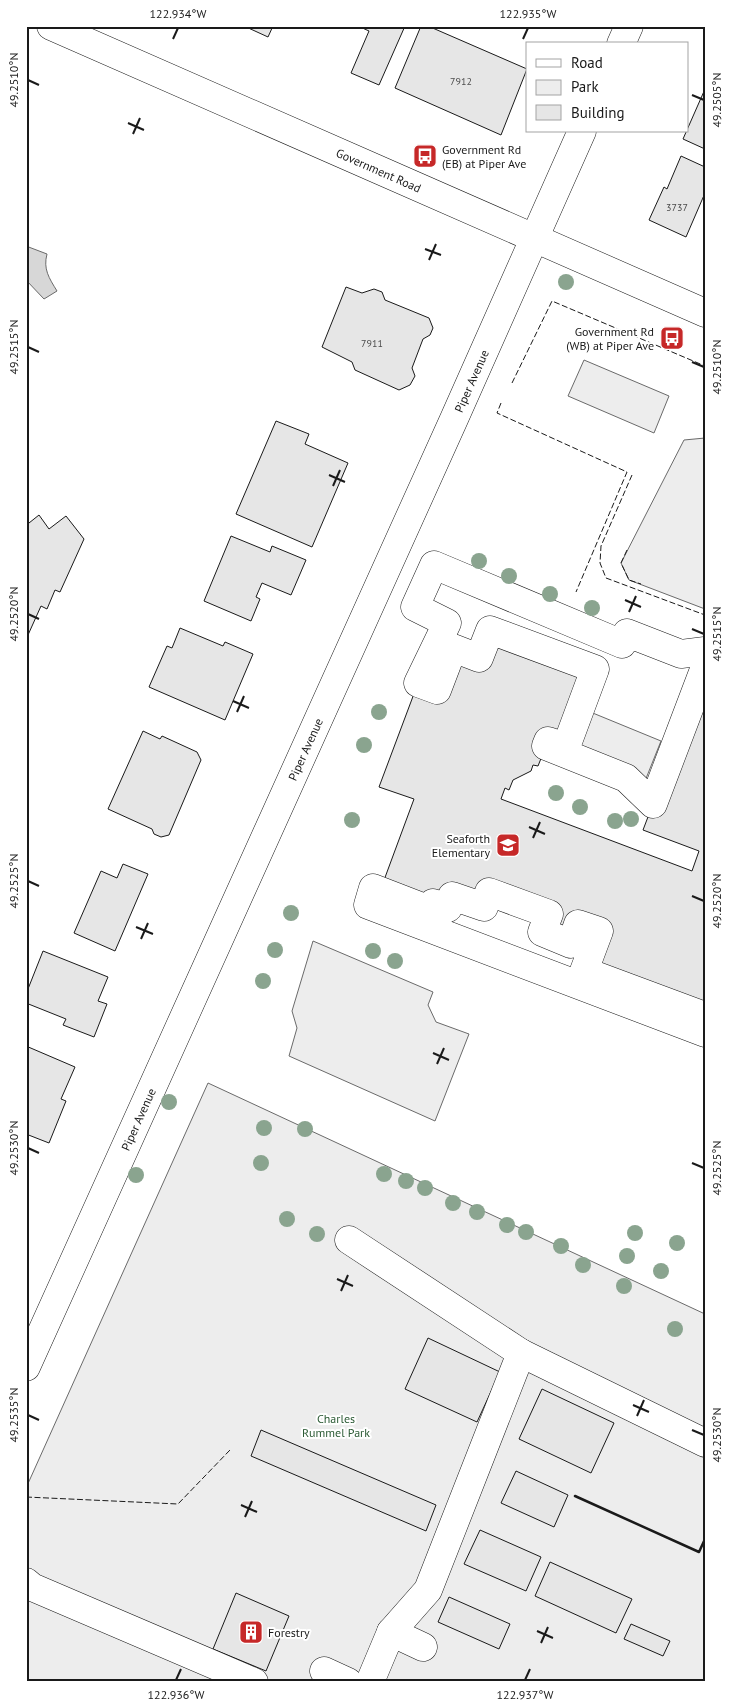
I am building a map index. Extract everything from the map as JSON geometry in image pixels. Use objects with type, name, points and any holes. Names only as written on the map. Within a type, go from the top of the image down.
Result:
[{"type":"street","name":"Government Road","points":[[51,26],[705,314]]},
{"type":"street","points":[[622,42],[629,26]]},
{"type":"street","name":"Piper Avenue","points":[[26,1367],[582,132]]},
{"type":"street","points":[[705,651],[681,654],[627,633],[622,644],[434,565],[415,607],[447,623],[418,683],[437,690],[453,648],[479,658],[490,630],[595,669],[566,747],[548,741],[546,746],[626,778],[653,804],[705,667]]},
{"type":"street","points":[[705,1016],[584,970],[599,931],[578,924],[571,944],[542,932],[549,914],[489,892],[484,908],[452,896],[448,908],[433,903],[430,910],[374,888],[368,905],[705,1033]]},
{"type":"street","points":[[349,1240],[521,1353],[705,1443]]},
{"type":"street","points":[[370,1682],[391,1632],[428,1590],[521,1353]]},
{"type":"street","points":[[26,1582],[32,1587],[120,1626],[254,1682]]},
{"type":"street","points":[[391,1632],[423,1647]]},
{"type":"green space","points":[[584,360],[669,396],[654,433],[568,396]]},
{"type":"green space","points":[[705,438],[705,609],[629,580],[621,563],[684,440]]},
{"type":"green space","points":[[583,709],[661,741],[643,786],[565,753]]},
{"type":"green space","points":[[313,941],[433,992],[428,1005],[436,1022],[469,1034],[435,1121],[289,1056],[297,1028],[292,1011]]},
{"type":"green space","name":"Charles Rummel Park","points":[[208,1083],[705,1314],[705,1682],[26,1682],[26,1488]]},
{"type":"shaded area","points":[[26,246],[47,254],[46,269],[57,291],[44,299],[26,280]]},
{"type":"building","points":[[244,26],[273,26],[268,37]]},
{"type":"building","points":[[358,26],[405,26],[379,85],[351,73],[369,31]]},
{"type":"building","points":[[421,26],[428,26],[526,69],[501,135],[395,88]]},
{"type":"building","points":[[705,89],[705,149],[683,139],[686,132],[688,132],[688,128]]},
{"type":"building","points":[[681,156],[705,167],[705,193],[686,237],[649,220],[664,187],[667,189]]},
{"type":"building","points":[[346,287],[362,293],[374,289],[382,292],[385,300],[429,318],[433,328],[430,335],[423,339],[412,368],[415,376],[410,385],[399,390],[355,370],[352,362],[322,347]]},
{"type":"building","points":[[276,421],[309,434],[305,444],[348,463],[312,547],[236,514]]},
{"type":"building","points":[[39,515],[49,529],[66,516],[84,539],[60,592],[55,590],[47,609],[41,606],[28,635],[26,634],[26,519],[29,523]]},
{"type":"building","points":[[231,536],[270,552],[272,546],[306,560],[291,595],[262,583],[256,597],[260,599],[251,621],[204,601]]},
{"type":"building","points":[[180,628],[223,646],[225,642],[253,654],[225,720],[149,687],[167,646],[172,648]]},
{"type":"building","points":[[490,630],[595,669],[566,747],[548,741],[538,766],[533,765],[531,771],[513,780],[509,790],[505,788],[501,799],[692,871],[699,851],[643,830],[705,667],[705,1016],[584,971],[571,944],[549,914],[484,907],[380,891],[414,799],[379,787],[418,683],[453,648],[479,658]]},
{"type":"building","points":[[143,731],[160,739],[162,736],[197,752],[201,760],[169,835],[161,837],[154,834],[152,829],[108,809]]},
{"type":"building","points":[[123,864],[148,874],[115,951],[74,933],[101,871],[117,878]]},
{"type":"building","points":[[43,951],[108,977],[98,1001],[107,1004],[94,1037],[63,1025],[66,1019],[26,1003],[26,994]]},
{"type":"building","points":[[26,1046],[75,1067],[61,1099],[66,1101],[49,1143],[26,1134]]},
{"type":"building","points":[[428,1338],[500,1372],[477,1422],[405,1389]]},
{"type":"building","points":[[542,1389],[614,1423],[591,1473],[519,1439]]},
{"type":"building","points":[[261,1430],[436,1505],[426,1531],[251,1456]]},
{"type":"building","points":[[516,1471],[568,1495],[554,1527],[501,1503]]},
{"type":"building","points":[[480,1530],[541,1557],[526,1591],[464,1564]]},
{"type":"building","points":[[550,1562],[632,1599],[616,1633],[535,1596]]},
{"type":"building","name":"Forestry","points":[[236,1593],[289,1616],[266,1671],[213,1649]]},
{"type":"building","points":[[449,1597],[510,1624],[499,1649],[438,1622]]},
{"type":"building","points":[[631,1624],[670,1641],[663,1656],[624,1639]]},
{"type":"fence","points":[[512,383],[552,301],[705,366]]},
{"type":"fence","points":[[501,403],[497,413],[627,472],[576,592]]},
{"type":"fence","points":[[632,475],[601,546],[600,563],[606,578],[705,615]]},
{"type":"fence","points":[[627,550],[621,563],[629,580],[641,584]]},
{"type":"fence","points":[[26,1497],[178,1504],[230,1450]]},
{"type":"wall","points":[[575,1496],[699,1552],[705,1539]]},
{"type":"place","name":"Government Rd (EB) at Piper Ave","points":[[425,156]]},
{"type":"place","name":"Government Rd (WB) at Piper Ave","points":[[672,338]]},
{"type":"place","name":"Seaforth Elementary","points":[[508,845]]},
{"type":"place","name":"Forestry","points":[[251,1632]]}]
